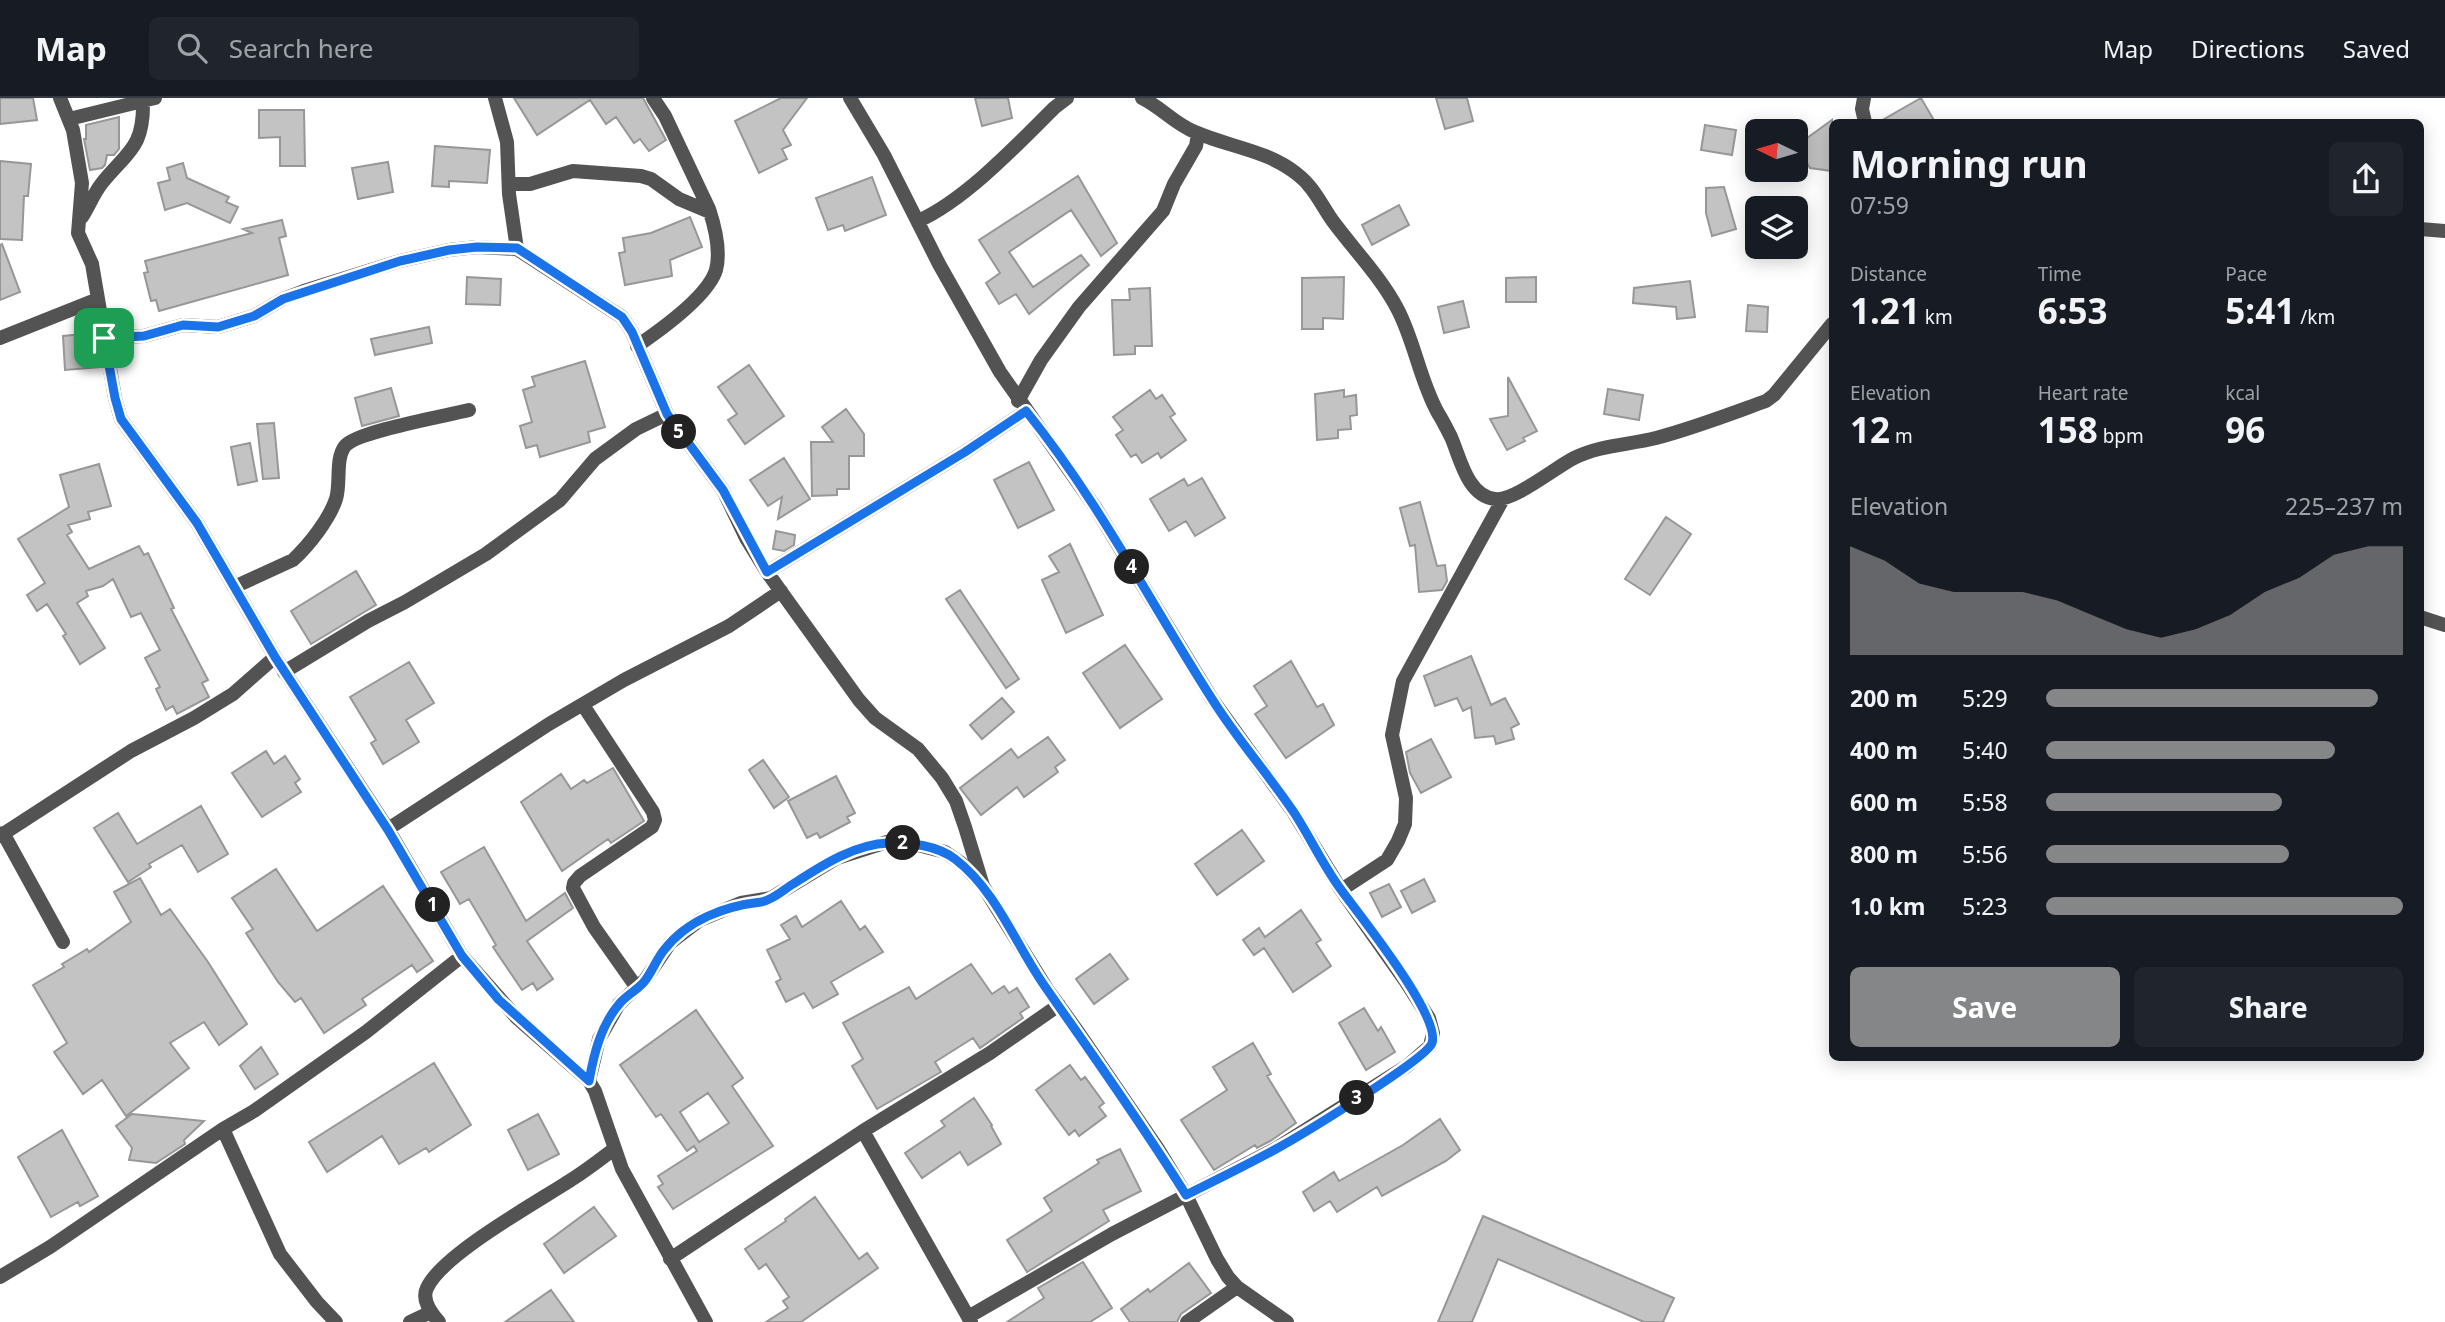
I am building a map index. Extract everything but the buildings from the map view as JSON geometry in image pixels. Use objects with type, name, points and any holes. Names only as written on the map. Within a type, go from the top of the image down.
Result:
[{"type":"street","points":[[60,98],[73,130],[82,183],[78,233],[90,258],[121,419],[197,523],[284,672],[388,830],[462,956],[499,1000],[589,1081],[600,1103],[622,1169],[706,1322]]},
{"type":"street","points":[[495,98],[507,142],[517,248]]},
{"type":"street","points":[[637,346],[668,325],[705,288],[715,274],[717,251],[710,212],[665,116],[653,98]]},
{"type":"street","points":[[850,98],[884,155],[946,276],[1022,406],[1095,507],[1212,699],[1294,813],[1341,890],[1399,971],[1429,1018],[1433,1033],[1430,1046],[1407,1066],[1277,1149],[1112,1234],[969,1320],[863,1131]]},
{"type":"street","points":[[918,221],[941,210],[963,192],[1067,98]]},
{"type":"street","points":[[1142,98],[1165,103],[1176,122],[1198,134],[1268,156],[1297,174],[1314,190],[1394,303],[1427,389],[1470,481],[1488,497],[1503,499]]},
{"type":"street","points":[[1864,98],[1862,109],[1864,119]]},
{"type":"street","points":[[69,119],[149,100],[138,139],[128,155],[102,183],[79,221]]},
{"type":"street","points":[[767,572],[965,452],[1022,406],[1041,360],[1079,307],[1163,211],[1174,184],[1196,146],[1198,134]]},
{"type":"street","points":[[509,184],[530,184],[573,171],[641,176],[651,179],[679,199],[710,212]]},
{"type":"street","points":[[2424,229],[2445,231]]},
{"type":"street","points":[[104,338],[144,336],[183,325],[218,327],[254,316],[283,299],[400,261],[449,250],[477,247],[517,248],[622,317],[667,414],[723,490],[767,572],[859,700],[882,724],[918,749],[942,778],[956,801],[983,886]]},
{"type":"street","points":[[0,338],[98,299]]},
{"type":"street","points":[[1341,890],[1387,860],[1398,841],[1405,824],[1406,798],[1392,735],[1403,681],[1503,499],[1573,458],[1595,449],[1654,438],[1766,401],[1774,395],[1829,328]]},
{"type":"street","points":[[234,587],[292,560],[305,547],[336,498],[342,456],[348,444],[375,432],[469,410]]},
{"type":"street","points":[[284,672],[486,554],[560,500],[595,459],[636,429],[667,414]]},
{"type":"street","points":[[388,830],[462,780],[583,705],[729,626],[781,591]]},
{"type":"street","points":[[2424,618],[2445,625]]},
{"type":"street","points":[[63,943],[2,834],[131,751],[233,695],[275,657]]},
{"type":"street","points":[[583,705],[653,812],[655,820],[652,827],[580,876],[573,888],[594,927],[636,988]]},
{"type":"street","points":[[589,1081],[595,1050],[619,1004],[645,980],[670,943],[700,920],[741,903],[771,898],[821,866],[856,851],[887,842],[915,844],[945,852],[961,863],[983,886],[1046,989],[1130,1106],[1186,1195],[1217,1259],[1237,1287],[1287,1322]]},
{"type":"street","points":[[0,1277],[254,1111],[366,1032],[462,956]]},
{"type":"street","points":[[670,1259],[863,1131],[990,1053],[1059,1005]]},
{"type":"street","points":[[223,1129],[281,1254],[317,1302],[336,1322]]},
{"type":"street","points":[[410,1322],[435,1317],[426,1301],[426,1290],[444,1268],[493,1229],[575,1178],[614,1149]]},
{"type":"street","points":[[1187,1322],[1237,1287]]},
{"type":"route","points":[[477,247],[517,248],[622,317],[632,332],[667,414],[723,490],[746,538],[767,572],[965,452],[1026,411],[1095,507],[1212,699],[1294,813],[1341,890],[1406,982],[1429,1018],[1433,1041],[1425,1052],[1407,1066],[1277,1149],[1186,1195],[1130,1106],[1046,989],[983,886],[961,863],[945,852],[915,844],[887,842],[837,858],[771,898],[761,902],[741,903],[717,912],[680,934],[656,961],[642,984],[619,1004],[608,1021],[595,1050],[589,1081],[517,1018],[462,956],[415,872],[275,657],[197,523],[121,419],[104,338],[144,336],[183,325],[218,327],[254,316],[283,299],[304,291],[400,261],[449,250],[477,247]]}]
